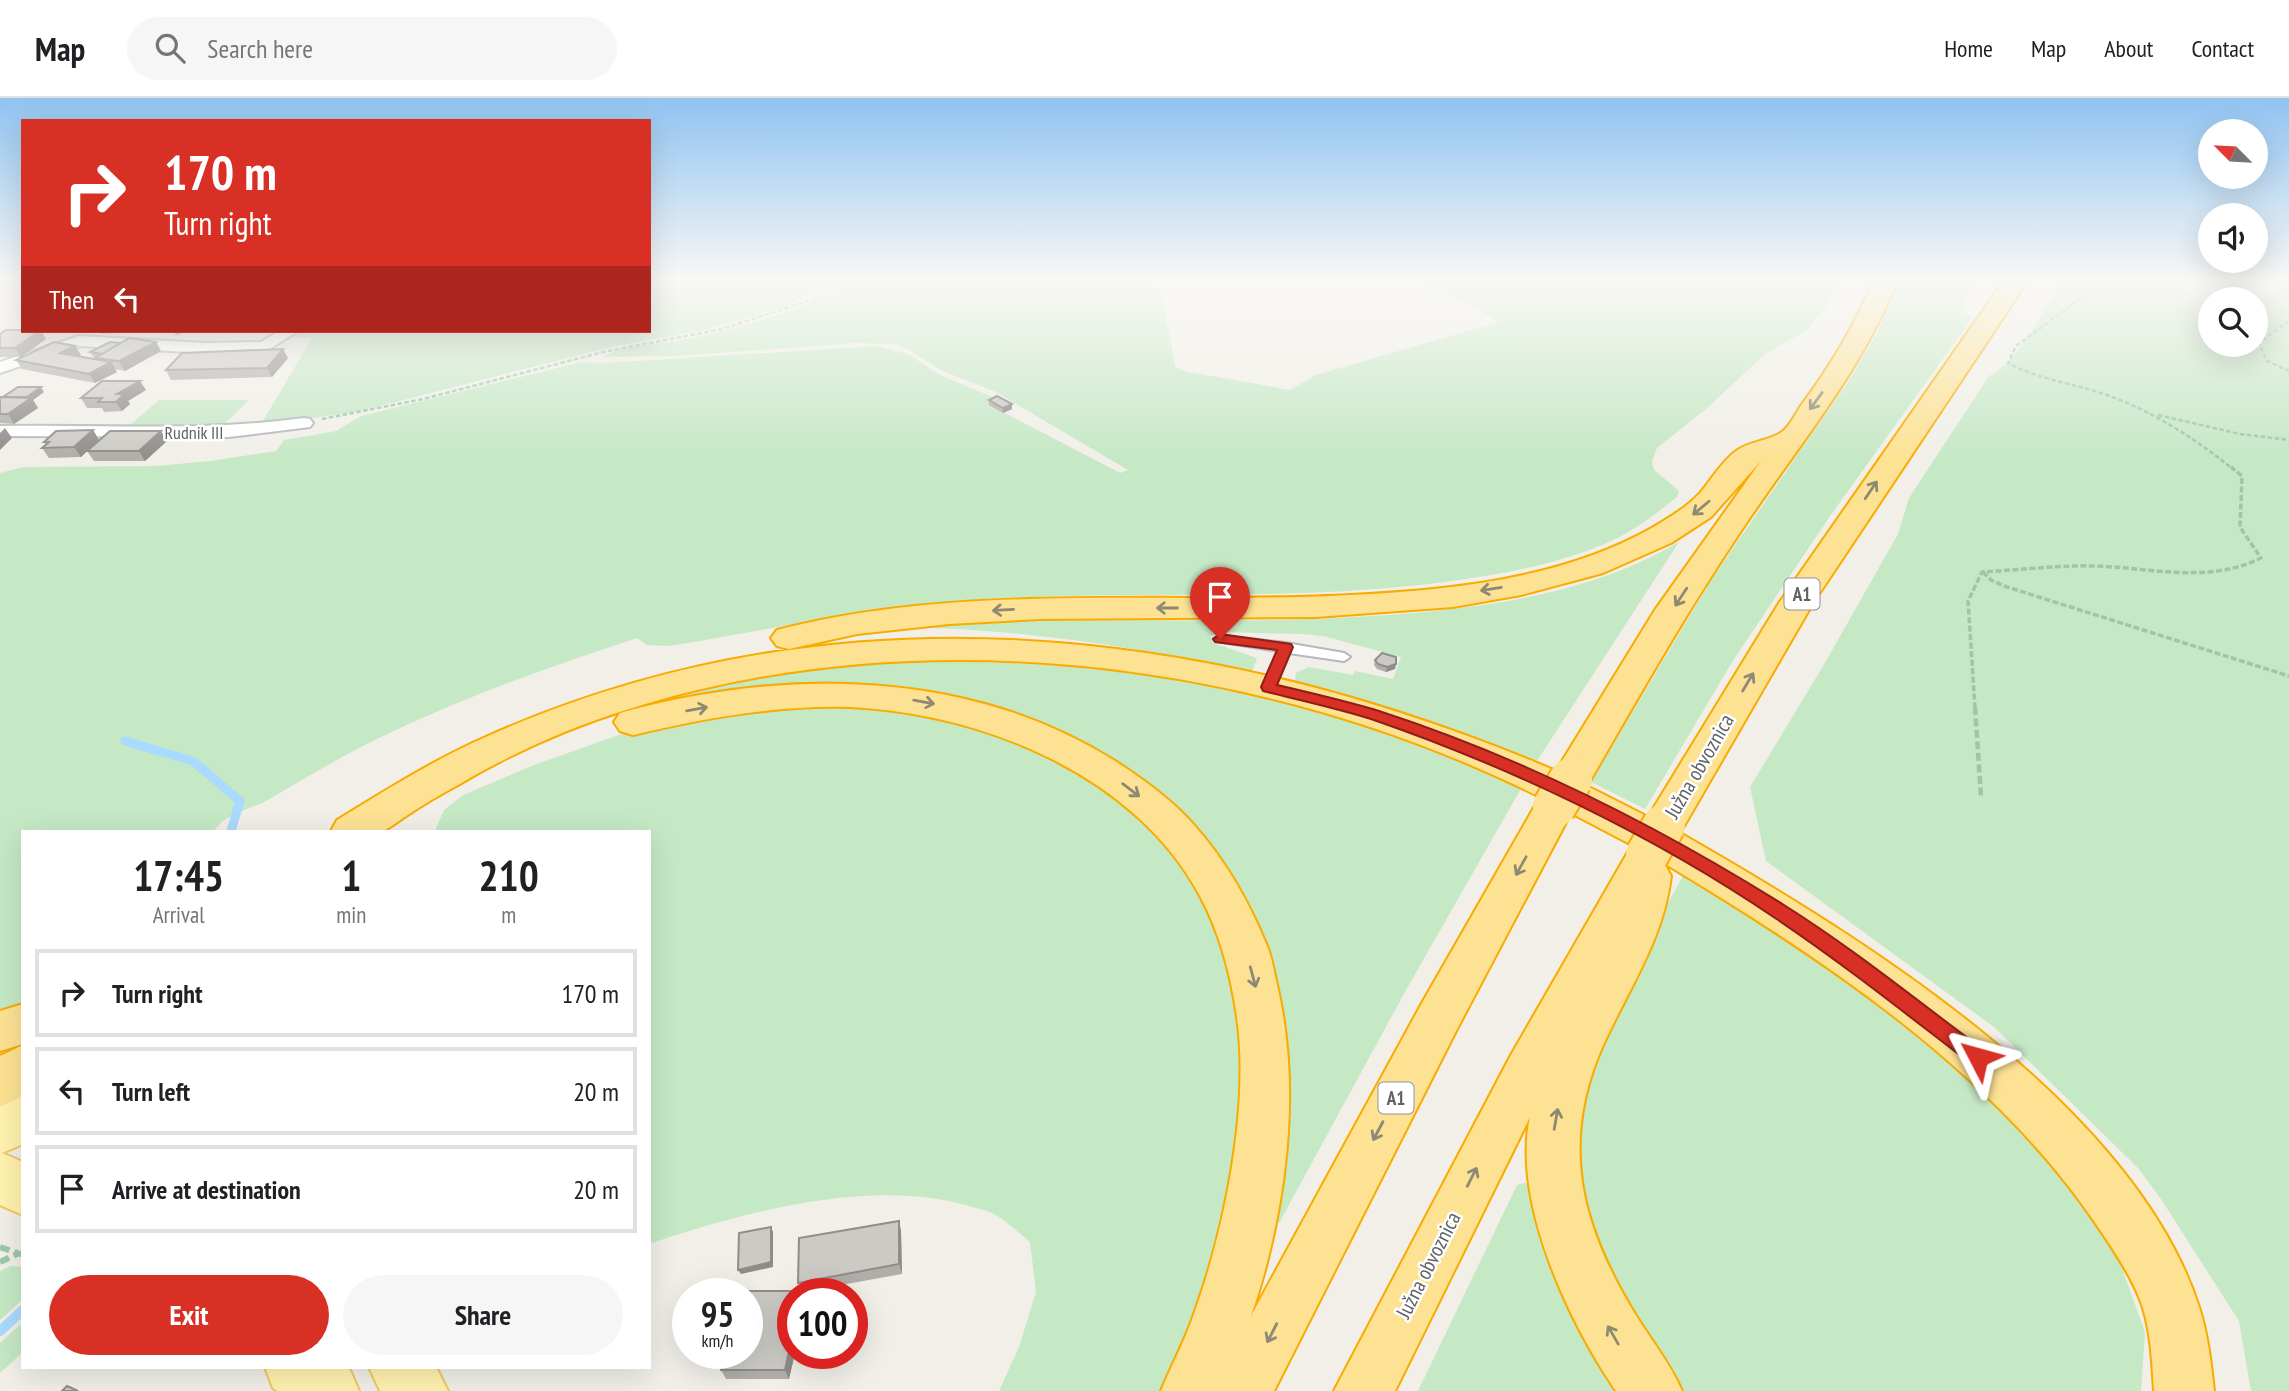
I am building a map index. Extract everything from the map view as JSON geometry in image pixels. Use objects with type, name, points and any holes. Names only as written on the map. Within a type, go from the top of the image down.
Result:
[{"type":"highway","name":"A1","points":[[1242,1391],[1432,1029],[1562,793],[1685,591],[1844,364],[1858,339]]},
{"type":"highway","name":"Južna obvoznica","points":[[1364,1391],[1528,1070],[1656,840],[1796,603],[1976,339]]},
{"type":"highway","points":[[661,689],[730,656],[801,634],[871,621],[1014,609],[1374,604],[1446,597],[1521,584],[1630,552],[1677,527],[1717,494],[1746,457],[1789,439]]},
{"type":"highway","points":[[355,830],[407,796],[498,747],[581,713],[709,677],[810,657],[900,650],[960,649],[1128,661],[1268,687],[1374,715],[1421,731],[1589,804],[1698,862],[1779,911],[1918,1010],[2016,1092],[2069,1144],[2107,1194],[2144,1251],[2169,1300],[2181,1347],[2184,1391]]},
{"type":"highway","points":[[355,830],[535,754],[625,724],[722,705],[810,696],[897,698],[973,713],[1050,740],[1109,773],[1159,813],[1199,859],[1216,885],[1245,947],[1261,1017],[1265,1096],[1253,1185],[1228,1300],[1191,1391]]},
{"type":"highway","points":[[1652,1391],[1625,1356],[1602,1316],[1586,1279],[1560,1204],[1553,1158],[1554,1123],[1571,1059],[1637,929],[1650,879],[1656,840]]},
{"type":"highway","points":[[0,1031],[21,1025]]},
{"type":"highway","points":[[0,1085],[21,1068]]},
{"type":"main road","points":[[0,1093],[21,1104]]},
{"type":"main road","points":[[0,1131],[21,1115]]},
{"type":"main road","points":[[0,1177],[21,1189]]},
{"type":"main road","points":[[297,1369],[329,1391]]},
{"type":"main road","points":[[400,1369],[418,1391]]},
{"type":"street","points":[[0,368],[79,341],[206,348],[265,347],[277,339]]},
{"type":"street","name":"Rudnik III","points":[[0,431],[223,432],[262,430],[304,423]]},
{"type":"lane","points":[[1220,639],[1344,657]]},
{"type":"lane","points":[[1268,687],[1286,647]]},
{"type":"path","points":[[304,423],[424,399],[603,352],[669,339]]},
{"type":"path","points":[[2025,339],[2016,346],[2008,363],[2026,374],[2103,394],[2154,414],[2240,434],[2289,440]]},
{"type":"path","points":[[2264,339],[2259,343],[2267,361],[2289,371]]},
{"type":"path","points":[[1982,572],[2095,566],[2190,573],[2247,568],[2262,558],[2240,527],[2242,476],[2154,414]]},
{"type":"path","points":[[1982,572],[2004,586],[2289,676]]},
{"type":"path","points":[[1981,797],[1968,601],[1982,572]]},
{"type":"path","points":[[0,1247],[20,1254]]},
{"type":"path","points":[[0,1262],[20,1254]]},
{"type":"green space","points":[[311,339],[653,339],[611,347],[360,411],[260,426]]},
{"type":"green space","points":[[680,339],[1170,339],[1175,366],[1184,371],[1290,390],[1316,375],[1439,339],[1791,339],[1765,354],[1706,409],[1657,448],[1652,461],[1654,470],[1679,491],[1677,497],[1623,535],[1556,561],[1473,578],[1392,588],[1272,594],[1092,595],[972,600],[857,613],[668,646],[647,645],[637,638],[504,684],[407,725],[348,754],[268,800],[231,816],[215,830],[21,830],[21,1010],[0,1016],[0,473],[24,467],[156,466],[276,451],[284,440],[336,431],[361,416],[582,362],[604,363],[876,346],[908,354],[940,375],[1002,401],[1001,411],[1120,473],[1128,470],[994,391],[940,370],[910,350],[895,344],[855,343],[673,356],[602,357],[622,349]]},
{"type":"green space","points":[[1873,339],[1957,339],[1830,516],[1732,662],[1645,809],[1591,782],[1713,577],[1848,382]]},
{"type":"green space","points":[[2025,339],[2198,339],[2198,357],[2268,357],[2268,339],[2289,339],[2289,1391],[2251,1391],[2239,1321],[2161,1199],[2138,1168],[1994,1027],[1766,861],[1750,787],[1898,534],[1909,498],[1989,376],[2010,360]]},
{"type":"green space","points":[[159,400],[249,400],[223,425],[130,425]]},
{"type":"green space","points":[[1679,542],[1535,764],[1453,729],[1295,681],[1296,673],[1309,667],[1353,675],[1355,671],[1393,679],[1401,657],[1323,636],[1223,632],[1210,636],[1213,643],[1257,658],[1252,672],[1091,642],[928,628],[978,622],[1305,619],[1448,610],[1517,599],[1584,583],[1617,572]]},
{"type":"green space","points":[[910,660],[1086,668],[1211,686],[1310,709],[1393,734],[1523,785],[1406,990],[1279,1223],[1268,1217],[1235,894],[1025,719],[984,704],[937,694],[664,706],[609,716],[758,678],[833,666]]},
{"type":"green space","points":[[820,705],[891,706],[1014,737],[1100,784],[1163,837],[1205,897],[1231,964],[1241,1011],[1244,1095],[1223,1232],[1196,1320],[1167,1391],[999,1391],[1019,1347],[1036,1292],[1030,1242],[992,1213],[966,1205],[928,1198],[888,1195],[806,1202],[765,1210],[651,1243],[651,830],[435,830],[444,810],[463,795],[534,765],[630,731],[733,711]]},
{"type":"green space","points":[[1686,871],[1890,1007],[1994,1093],[2097,1213],[2123,1271],[2145,1332],[2141,1391],[1677,1391],[1619,1316],[1572,1180],[1578,1104],[1628,973]]},
{"type":"green space","points":[[1525,1183],[1534,1188],[1624,1391],[1418,1391],[1517,1185]]},
{"type":"green space","points":[[11,1266],[21,1267],[21,1301],[0,1320],[0,1271]]},
{"type":"green space","points":[[21,1324],[21,1354],[0,1373],[0,1343]]},
{"type":"building","points":[[0,339],[27,339],[15,348],[0,348]]},
{"type":"building","points":[[127,339],[156,342],[119,361],[95,358]]},
{"type":"building","points":[[54,342],[75,346],[60,353],[111,362],[89,374],[16,360]]},
{"type":"building","points":[[110,342],[120,343],[102,354],[90,352]]},
{"type":"building","points":[[283,349],[267,368],[166,370],[182,353]]},
{"type":"building","points":[[102,381],[140,381],[117,394],[124,394],[116,402],[98,402],[102,398],[81,398]]},
{"type":"building","points":[[18,387],[41,387],[27,397],[3,397]]},
{"type":"building","points":[[997,396],[1012,404],[1003,408],[989,400]]},
{"type":"building","points":[[0,397],[31,398],[8,414],[0,414]]},
{"type":"building","points":[[93,430],[74,447],[42,448],[49,442],[44,442],[56,431]]},
{"type":"building","points":[[110,431],[161,431],[139,451],[87,451]]},
{"type":"building","points":[[1382,653],[1396,657],[1396,664],[1387,667],[1378,664],[1375,660]]},
{"type":"building","points":[[899,1221],[899,1264],[825,1278],[798,1278],[799,1238]]},
{"type":"building","points":[[771,1227],[771,1262],[738,1270],[739,1233]]},
{"type":"building","points":[[763,1291],[777,1291],[777,1369],[785,1370],[721,1370],[763,1369]]},
{"type":"building","points":[[67,1386],[78,1391],[62,1391]]},
{"type":"waterway","points":[[125,741],[193,761],[240,801],[231,830]]},
{"type":"waterway","points":[[0,1331],[21,1312]]},
{"type":"route","points":[[1220,639],[1286,647],[1268,687],[1374,715],[1480,754],[1589,804],[1698,862],[1779,911],[1918,1010],[1978,1057]]}]
